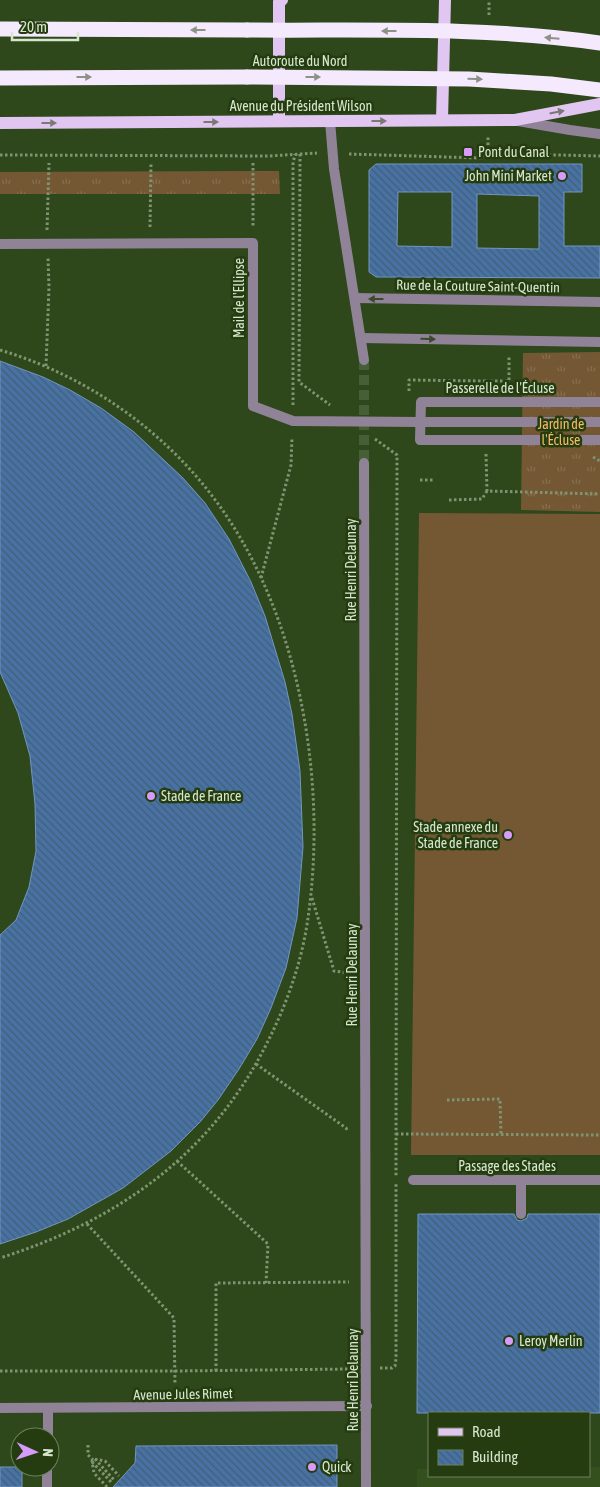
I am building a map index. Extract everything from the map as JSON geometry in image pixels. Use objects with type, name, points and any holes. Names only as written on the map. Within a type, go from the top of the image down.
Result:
[{"type":"highway","points":[[0,30],[464,32],[600,43]]},
{"type":"highway","name":"Autoroute du Nord","points":[[0,78],[247,77],[469,79],[551,84],[600,90]]},
{"type":"main road","points":[[279,121],[279,2],[282,0]]},
{"type":"main road","points":[[442,120],[445,0]]},
{"type":"main road","name":"Avenue du Président Wilson","points":[[0,123],[515,120],[600,104]]},
{"type":"street","points":[[515,120],[600,134]]},
{"type":"street","points":[[330,121],[334,169],[364,360]]},
{"type":"street","name":"Mail de l'Ellipse","points":[[0,244],[253,243],[253,406],[293,421],[420,422]]},
{"type":"street","name":"Rue de la Couture Saint-Quentin","points":[[355,298],[600,302]]},
{"type":"street","points":[[362,338],[600,342]]},
{"type":"street","name":"Passerelle de l'Écluse","points":[[420,422],[421,402],[600,402]]},
{"type":"street","points":[[600,422],[420,422],[420,440],[600,440]]},
{"type":"street","name":"Rue Henri Delaunay","points":[[364,464],[366,1487]]},
{"type":"street","name":"Passage des Stades","points":[[413,1180],[600,1180]]},
{"type":"street","points":[[521,1180],[521,1214]]},
{"type":"street","name":"Avenue Jules Rimet","points":[[0,1408],[366,1406]]},
{"type":"street","points":[[48,1409],[48,1427]]},
{"type":"path","points":[[0,155],[269,156],[295,154],[293,174],[293,421],[291,465],[261,578]]},
{"type":"path","points":[[361,154],[480,158],[488,155],[517,154],[600,156]]},
{"type":"path","points":[[46,366],[49,287],[47,244],[49,163]]},
{"type":"path","points":[[150,243],[151,163]]},
{"type":"path","points":[[253,163],[253,243]]},
{"type":"path","points":[[0,350],[46,366],[73,379],[106,398],[140,422],[167,446],[202,483],[225,513],[261,578],[286,645],[301,704],[309,749],[314,840],[311,895],[305,933],[294,976],[274,1029],[256,1064],[226,1108],[207,1131],[177,1161],[128,1199],[86,1224],[54,1239],[0,1258]]},
{"type":"path","points":[[421,381],[485,381]]},
{"type":"path","points":[[420,480],[432,480]]},
{"type":"path","points":[[449,500],[482,499],[487,491]]},
{"type":"path","points":[[311,895],[334,971],[349,974]]},
{"type":"path","points":[[256,1064],[346,1128],[350,1134]]},
{"type":"path","points":[[446,1100],[500,1099],[501,1135]]},
{"type":"path","points":[[396,1134],[600,1135]]},
{"type":"path","points":[[177,1161],[268,1244],[266,1283]]},
{"type":"path","points":[[86,1224],[174,1318],[175,1385]]},
{"type":"path","points":[[216,1371],[216,1283],[350,1282]]},
{"type":"path","points":[[0,1371],[349,1369]]},
{"type":"path","points":[[88,1445],[88,1455],[114,1482]]},
{"type":"path","points":[[93,1460],[105,1461],[119,1476]]},
{"type":"path","points":[[93,1460],[94,1473],[107,1487]]},
{"type":"shaded area","points":[[590,1467],[600,1467],[600,1487],[417,1487],[417,1469],[428,1469],[428,1477],[590,1477]]},
{"type":"green space","points":[[279,171],[280,194],[0,194],[0,172]]},
{"type":"green space","name":"Jardin de l'Écluse","points":[[600,352],[600,512],[521,510],[523,353]]},
{"type":"green space","name":"Stade annexe du Stade de France","points":[[419,513],[600,514],[600,1155],[411,1155]]},
{"type":"building","points":[[376,164],[582,164],[582,192],[564,192],[564,246],[600,246],[600,278],[376,277],[369,272],[369,170]],"holes":[[[398,192],[452,192],[452,247],[397,246]],[[477,194],[539,196],[539,249],[477,248]]]},
{"type":"building","name":"Stade de France","points":[[0,361],[43,377],[70,390],[101,408],[134,432],[183,478],[205,503],[229,539],[251,582],[265,616],[285,682],[292,714],[300,771],[303,847],[297,918],[286,968],[257,1039],[218,1100],[200,1122],[171,1151],[123,1188],[68,1219],[0,1244],[0,935],[16,920],[29,887],[36,851],[35,804],[30,756],[18,713],[0,672]]},
{"type":"building","name":"Leroy Merlin","points":[[418,1214],[514,1214],[517,1220],[521,1221],[527,1218],[528,1214],[600,1214],[600,1413],[417,1413]]},
{"type":"building","points":[[337,1445],[337,1487],[113,1487],[135,1463],[136,1446]]},
{"type":"building","points":[[0,1467],[10,1467],[10,1477],[22,1477],[22,1487],[0,1487]]},
{"type":"tunnel","points":[[364,360],[364,463]]},
{"type":"place","name":"Pont du Canal","points":[[468,152]]},
{"type":"place","name":"John Mini Market","points":[[562,176]]},
{"type":"place","name":"Stade de France","points":[[151,796]]},
{"type":"place","name":"Stade annexe du Stade de France","points":[[508,835]]},
{"type":"place","name":"Leroy Merlin","points":[[509,1341]]},
{"type":"place","name":"Quick","points":[[312,1467]]}]
